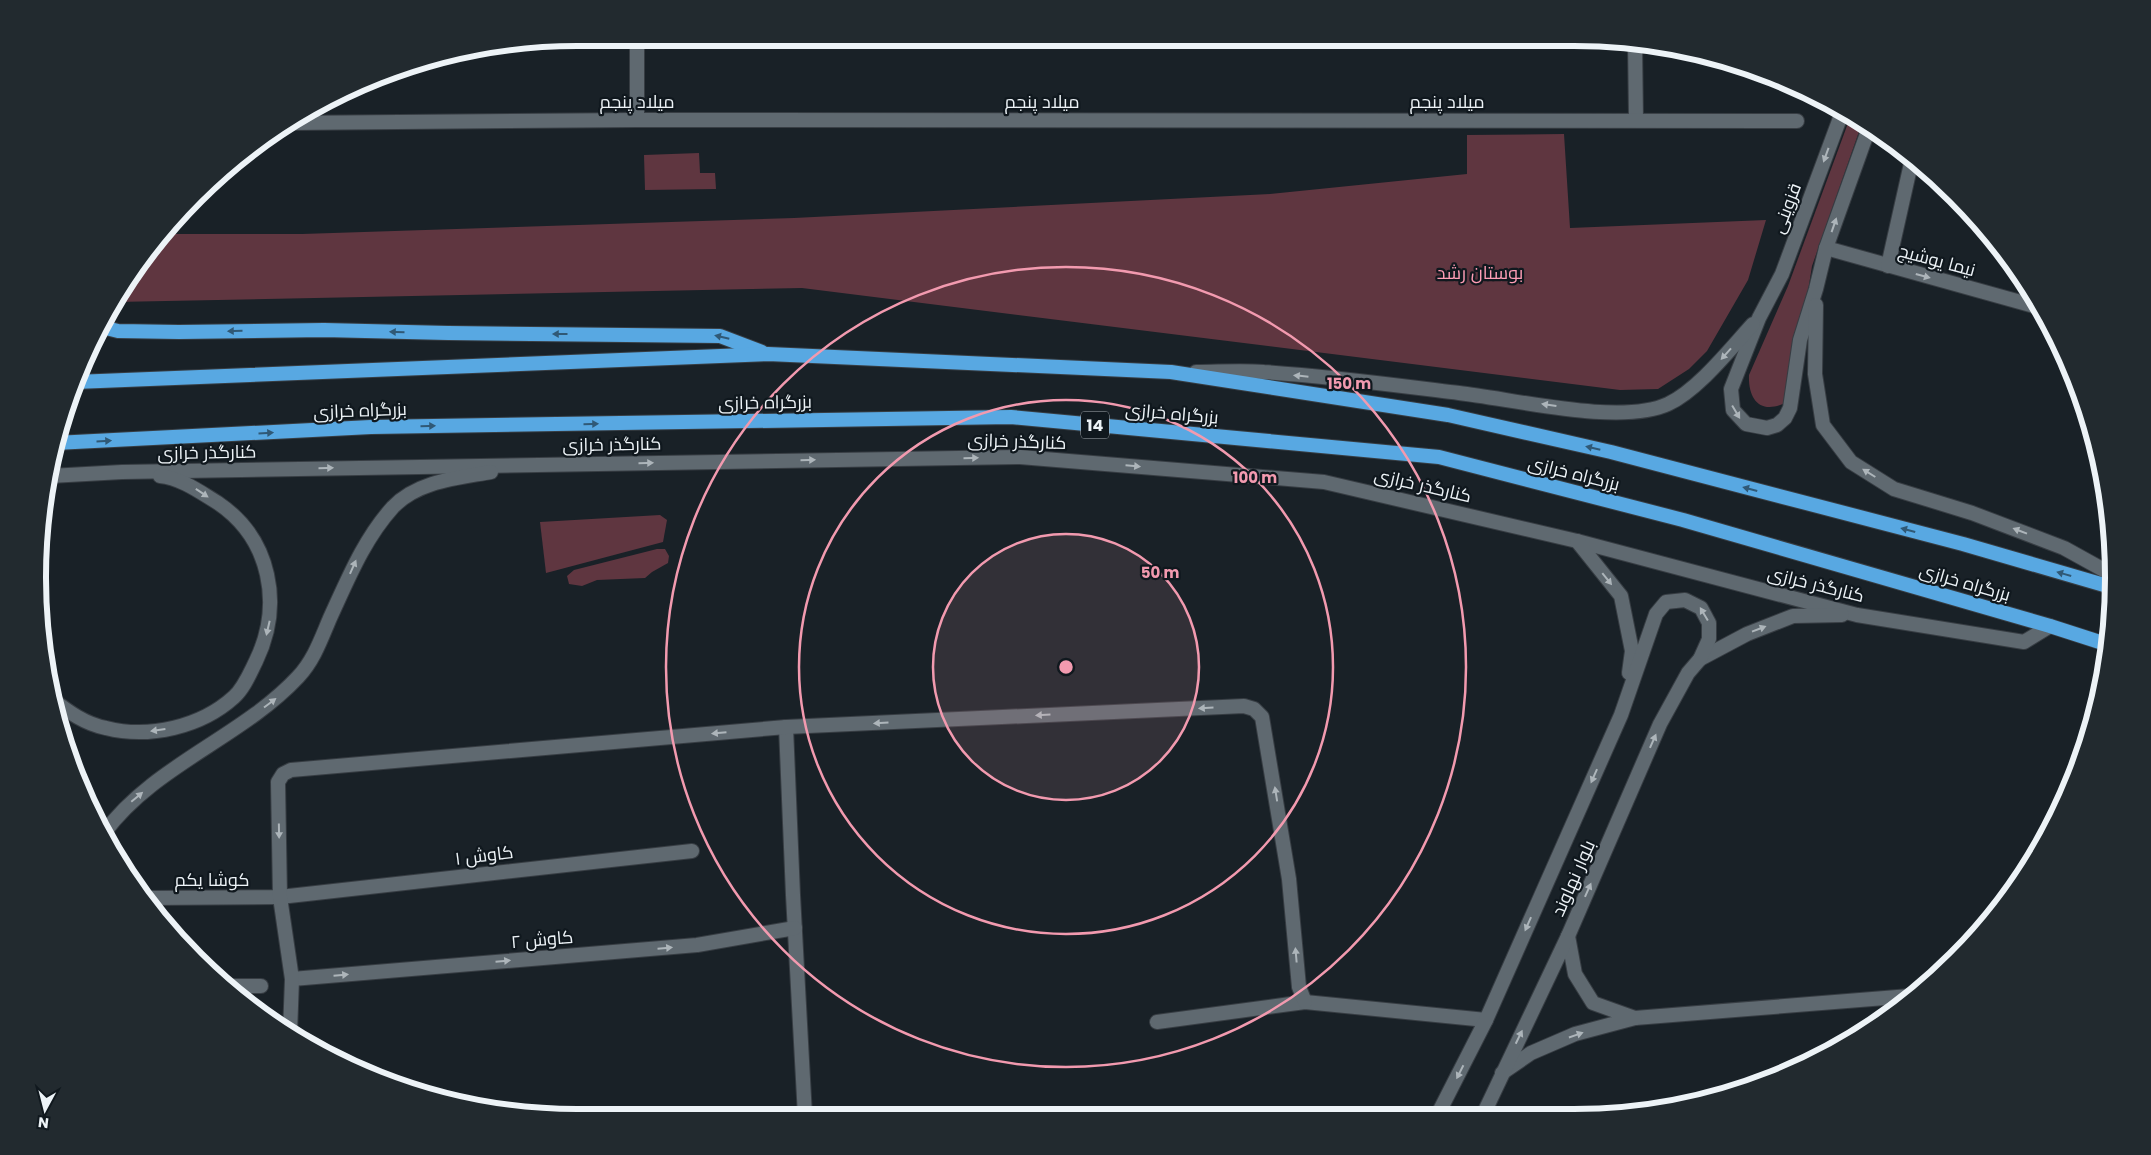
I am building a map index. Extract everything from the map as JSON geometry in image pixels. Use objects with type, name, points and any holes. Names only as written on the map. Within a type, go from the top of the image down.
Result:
[{"type":"highway","points":[[108,329],[118,331],[179,332],[324,330],[448,334],[720,336],[768,354]]},
{"type":"highway","name":"بزرگراه خرازی","points":[[84,382],[768,354],[1171,372],[1448,414],[1611,452],[1944,539],[2105,585]]},
{"type":"highway","name":"بزرگراه خرازی","points":[[63,443],[371,427],[1021,418],[1439,457],[1683,520],[2101,642]]},
{"type":"street","points":[[637,46],[637,120]]},
{"type":"street","points":[[1635,50],[1636,120]]},
{"type":"street","name":"قزوینی","points":[[1759,318],[1782,274],[1840,118]]},
{"type":"street","name":"میلاد پنجم","points":[[303,123],[637,120],[1797,121]]},
{"type":"street","points":[[1759,318],[1730,389],[1733,410],[1746,424],[1767,428],[1777,425],[1785,418],[1790,408],[1800,340],[1816,289],[1826,248],[1867,135]]},
{"type":"street","points":[[1888,266],[1910,166]]},
{"type":"street","name":"نیما یوشیج","points":[[1826,248],[2029,305]]},
{"type":"street","points":[[1816,289],[1815,374],[1823,425],[1851,462],[1894,489],[1972,512],[2064,548],[2105,571]]},
{"type":"street","points":[[1171,372],[1263,372],[1459,393],[1597,412],[1644,412],[1669,404],[1698,382],[1724,357],[1759,318]]},
{"type":"street","name":"کنارگذر خرازی","points":[[56,476],[122,472],[527,464],[1020,457],[1324,482],[1577,541],[1857,615],[2024,642],[2050,626]]},
{"type":"street","points":[[108,826],[139,795],[276,699],[300,676],[322,639],[358,556],[394,506],[424,485],[527,464]]},
{"type":"street","points":[[62,707],[70,713],[106,728],[147,732],[180,726],[210,714],[236,696],[263,646],[270,622],[270,592],[265,564],[252,538],[234,514],[194,488],[167,477],[122,472]]},
{"type":"street","points":[[1577,541],[1621,596],[1632,652],[1621,715]]},
{"type":"street","points":[[1621,715],[1656,614],[1666,602],[1685,600],[1702,608],[1709,623],[1709,639],[1700,659]]},
{"type":"street","points":[[1700,659],[1747,634],[1793,616],[1857,615]]},
{"type":"street","name":"بلوار نهاوند","points":[[1486,1109],[1568,936],[1660,724],[1688,673],[1700,659]]},
{"type":"street","points":[[290,1024],[292,979],[280,898],[278,782],[283,774],[291,770],[786,727],[1244,706],[1254,709],[1262,717],[1289,878],[1299,987],[1305,1002]]},
{"type":"street","name":"بلوار نهاوند","points":[[1441,1109],[1486,1020],[1621,715]]},
{"type":"street","points":[[786,727],[794,928],[805,1109]]},
{"type":"street","name":"کاوش ۱","points":[[280,898],[692,850]]},
{"type":"street","name":"کوشا یکم","points":[[154,898],[280,898]]},
{"type":"street","name":"کاوش ۲","points":[[292,979],[697,945],[794,928]]},
{"type":"street","points":[[1568,936],[1575,974],[1593,1003],[1635,1018]]},
{"type":"street","points":[[238,986],[261,986]]},
{"type":"street","points":[[1502,1073],[1531,1054],[1575,1034],[1635,1018],[1900,997]]},
{"type":"street","points":[[1157,1022],[1305,1002],[1486,1020]]},
{"type":"green space","points":[[1848,123],[1860,130],[1812,266],[1799,348],[1785,403],[1769,407],[1762,406],[1753,398],[1749,384],[1749,375],[1788,286]]},
{"type":"green space","name":"بوستان رشد","points":[[1564,134],[1570,228],[1766,220],[1748,280],[1707,351],[1689,369],[1658,389],[1620,390],[802,288],[123,302],[156,254],[172,234],[302,234],[794,218],[1270,194],[1467,174],[1467,135]]},
{"type":"green space","points":[[699,153],[700,173],[715,173],[716,189],[645,190],[644,155]]},
{"type":"green space","points":[[660,515],[667,520],[663,542],[546,573],[540,522]]},
{"type":"green space","points":[[657,549],[665,549],[669,556],[668,563],[645,578],[597,580],[582,586],[569,584],[567,576],[574,570]]}]
